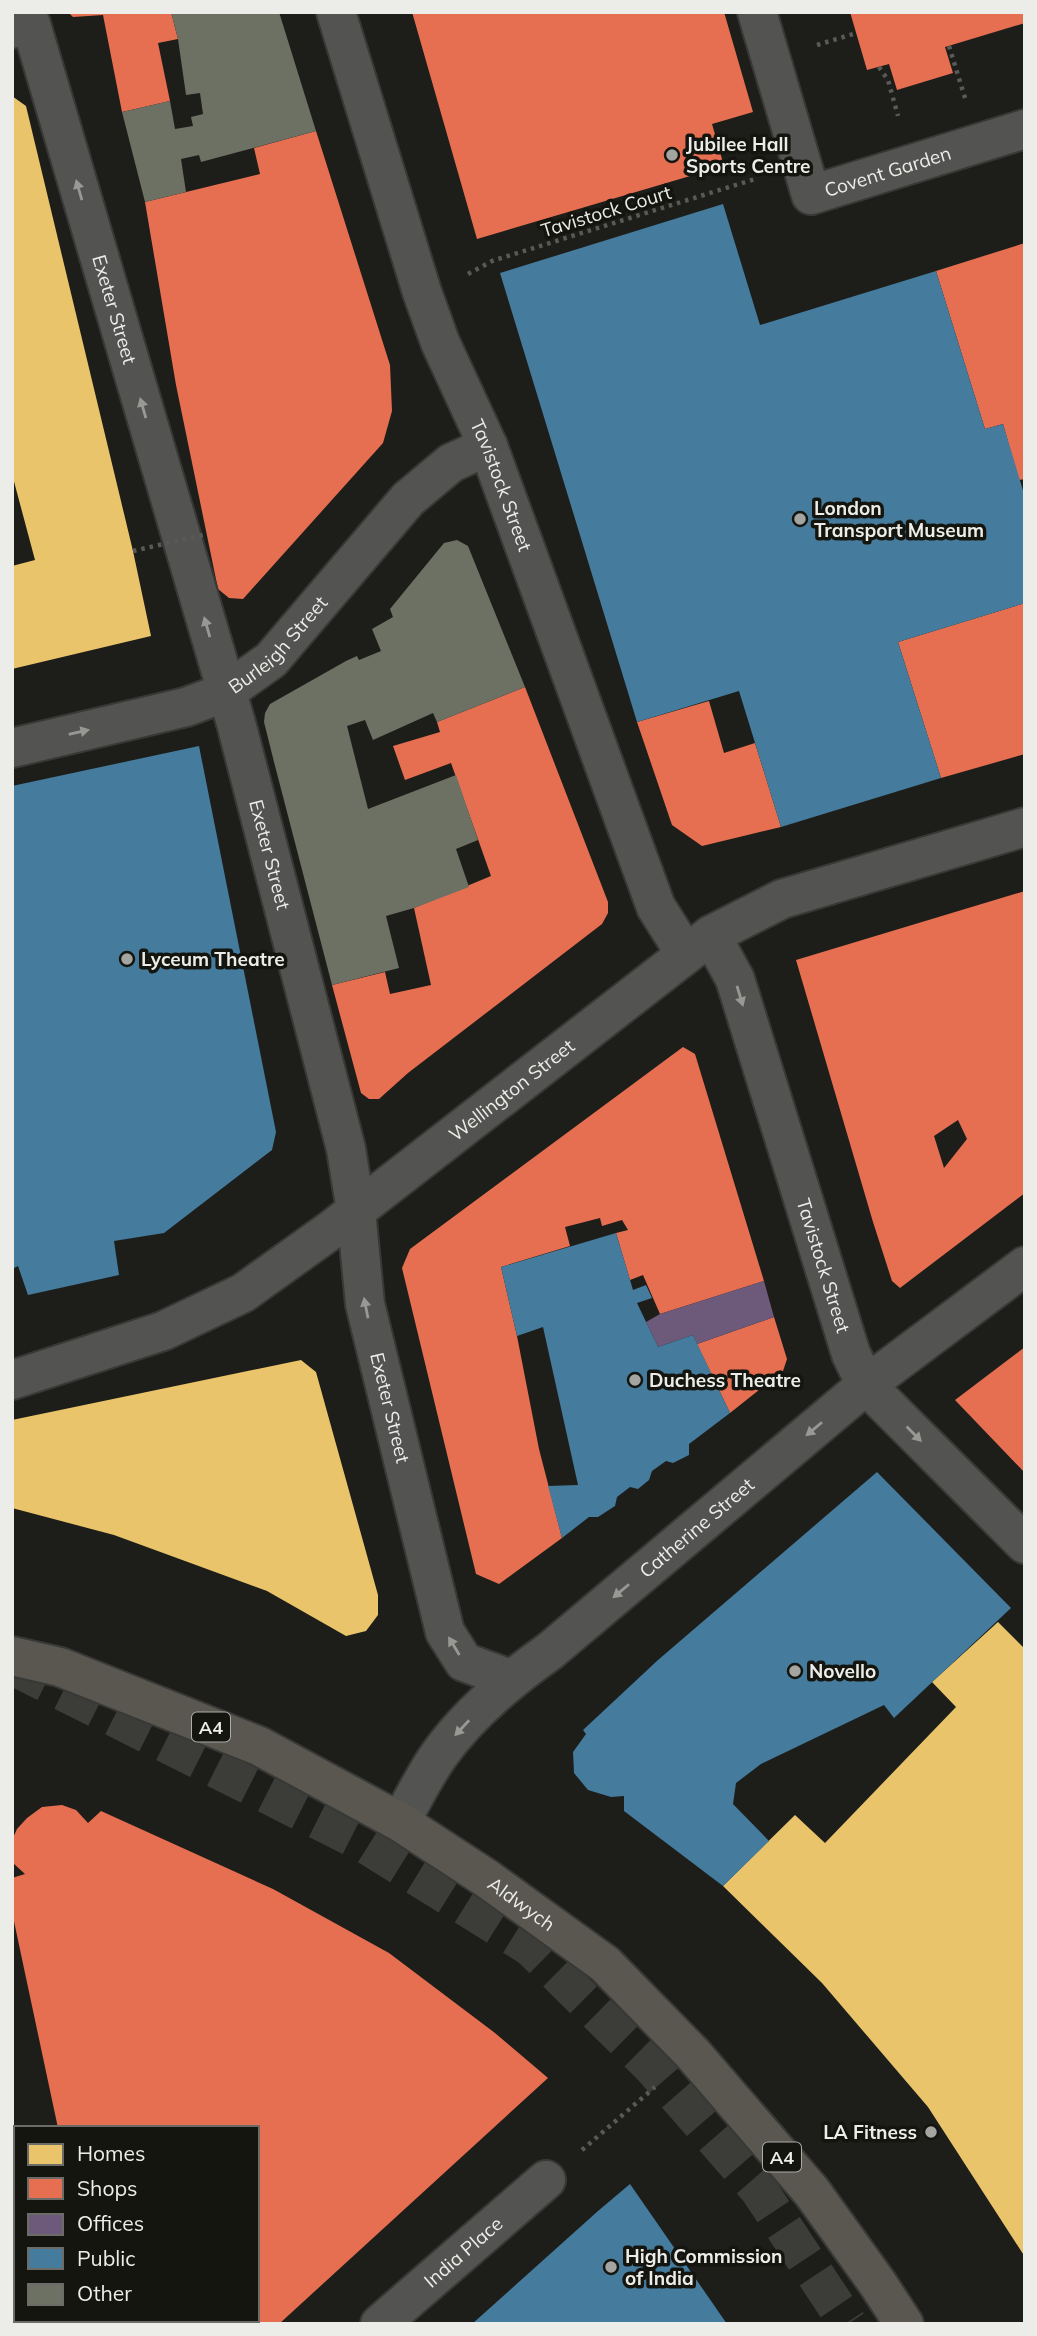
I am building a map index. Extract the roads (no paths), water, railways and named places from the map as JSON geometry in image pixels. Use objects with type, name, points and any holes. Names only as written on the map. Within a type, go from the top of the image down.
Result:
[{"type":"main road","name":"Aldwych","points":[[12,1656],[60,1667],[259,1746],[400,1822],[486,1878],[605,1964],[693,2054],[812,2192],[904,2324]]},
{"type":"street","name":"Tavistock Street","points":[[335,12],[422,292],[440,342],[488,446],[656,907],[734,979],[851,1354],[866,1385],[1025,1544]]},
{"type":"street","name":"Covent Garden","points":[[757,12],[811,195],[1025,129]]},
{"type":"street","name":"Exeter Street","points":[[12,29],[31,24],[236,723],[346,1149],[356,1211],[365,1304],[445,1632],[464,1662],[510,1679]]},
{"type":"street","name":"Burleigh Street","points":[[12,748],[186,707],[226,692],[271,660],[408,499],[451,463],[488,446]]},
{"type":"street","name":"Wellington Street","points":[[12,1380],[163,1331],[243,1293],[356,1211],[698,944],[782,899],[1025,827]]},
{"type":"street","name":"Catherine Street","points":[[400,1822],[438,1756],[460,1728],[510,1679],[550,1651],[866,1385],[1025,1266]]},
{"type":"street","name":"India Place","points":[[380,2324],[547,2180]]},
{"type":"tunnel","points":[[12,1666],[363,1843],[530,1947],[652,2067],[759,2190],[848,2324]]},
{"type":"place","name":"Jubilee Hall Sports Centre","points":[[672,155]]},
{"type":"place","name":"London Transport Museum","points":[[800,519]]},
{"type":"place","name":"Lyceum Theatre","points":[[127,959]]},
{"type":"place","name":"Duchess Theatre","points":[[635,1380]]},
{"type":"place","name":"Novello","points":[[795,1671]]},
{"type":"place","name":"LA Fitness","points":[[931,2132]]},
{"type":"place","name":"High Commission of India","points":[[611,2267]]}]
